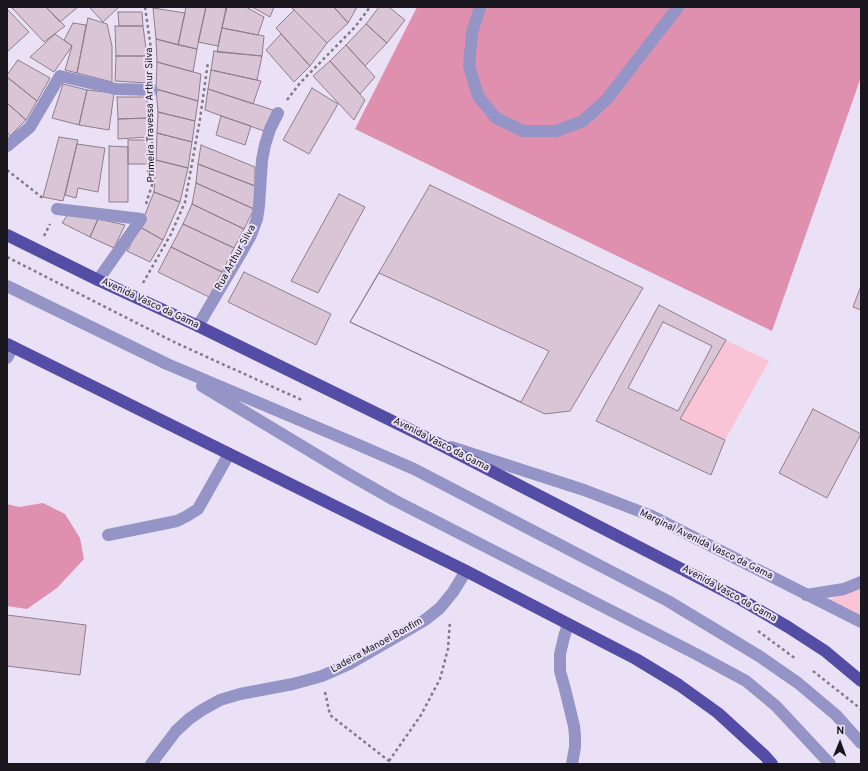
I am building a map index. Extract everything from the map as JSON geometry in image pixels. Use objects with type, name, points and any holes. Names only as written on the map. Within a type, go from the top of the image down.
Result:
[{"type":"main road","name":"Avenida Vasco da Gama","points":[[7,235],[98,280],[198,326],[433,441],[740,598],[825,651],[861,681]]},
{"type":"main road","points":[[10,345],[466,571],[636,659],[679,685],[718,713],[772,764]]},
{"type":"street","points":[[480,7],[472,33],[469,66],[478,96],[496,118],[523,131],[556,131],[583,121],[607,99],[678,7]]},
{"type":"street","points":[[7,146],[30,127],[60,76],[116,89],[152,90]]},
{"type":"street","name":"Rua Arthur Silva","points":[[198,326],[251,236],[257,219],[259,206],[262,160],[265,145],[270,129],[278,113]]},
{"type":"street","points":[[57,209],[141,219],[98,280]]},
{"type":"street","points":[[7,286],[167,364],[414,469],[668,601],[759,656],[798,683],[836,714],[861,744]]},
{"type":"street","points":[[7,358],[10,345]]},
{"type":"street","points":[[167,364],[394,500],[746,681],[776,706],[830,764]]},
{"type":"street","name":"Marginal Avenida Vasco da Gama","points":[[433,441],[584,490],[652,516],[861,622]]},
{"type":"street","points":[[108,535],[177,521],[198,510],[230,454]]},
{"type":"street","name":"Ladeira Manoel Bonfim","points":[[151,764],[176,732],[189,719],[220,700],[240,694],[293,684],[322,676],[349,664],[426,620],[440,608],[454,592],[466,571]]},
{"type":"street","points":[[806,595],[844,589],[861,582]]},
{"type":"street","points":[[568,624],[560,654],[560,671],[574,726],[575,763]]},
{"type":"path","name":"Primeira Travessa Arthur Silva","points":[[141,219],[152,185],[152,90],[150,49],[145,7]]},
{"type":"path","points":[[278,113],[300,83],[355,27],[370,7]]},
{"type":"path","points":[[135,297],[171,234],[186,202],[208,62]]},
{"type":"path","points":[[7,170],[57,209],[37,250]]},
{"type":"path","points":[[387,764],[421,715],[440,678],[448,649],[451,621]]},
{"type":"path","points":[[322,676],[330,715],[389,761]]},
{"type":"shaded area","points":[[417,7],[861,7],[861,77],[772,331],[355,129]]},
{"type":"shaded area","points":[[726,340],[769,361],[725,440],[680,419]]},
{"type":"shaded area","points":[[43,503],[65,514],[80,538],[84,559],[57,588],[27,609],[7,606],[7,504],[19,507]]},
{"type":"shaded area","points":[[861,585],[861,616],[828,600]]},
{"type":"building","points":[[11,7],[46,7],[65,26],[44,42]]},
{"type":"building","points":[[46,7],[78,7],[60,22]]},
{"type":"building","points":[[89,7],[119,7],[103,22]]},
{"type":"building","points":[[186,7],[206,7],[197,49],[178,45]]},
{"type":"building","points":[[206,7],[226,8],[218,46],[198,42]]},
{"type":"building","points":[[227,7],[246,7],[264,17],[258,35],[222,28]]},
{"type":"building","points":[[252,7],[274,7],[270,17]]},
{"type":"building","points":[[291,7],[334,7],[348,23],[327,43]]},
{"type":"building","points":[[334,7],[357,7],[348,23]]},
{"type":"building","points":[[379,7],[389,7],[405,20],[387,43],[366,24]]},
{"type":"building","points":[[153,8],[185,13],[178,45],[156,39]]},
{"type":"building","points":[[7,9],[29,32],[7,52]]},
{"type":"building","points":[[294,10],[327,43],[310,66],[276,28]]},
{"type":"building","points":[[118,12],[142,12],[143,26],[119,26]]},
{"type":"building","points":[[88,18],[107,24],[112,46],[112,82],[77,73]]},
{"type":"building","points":[[73,23],[86,25],[77,73],[65,70],[72,46],[64,40]]},
{"type":"building","points":[[366,24],[387,43],[365,66],[346,45]]},
{"type":"building","points":[[115,26],[143,26],[147,56],[116,56]]},
{"type":"building","points":[[222,28],[264,36],[262,56],[217,52]]},
{"type":"building","points":[[55,34],[72,46],[54,72],[30,57]]},
{"type":"building","points":[[281,34],[310,66],[294,82],[266,50]]},
{"type":"building","points":[[156,39],[197,49],[193,72],[157,62]]},
{"type":"building","points":[[346,45],[375,77],[360,94],[330,61]]},
{"type":"building","points":[[214,51],[262,56],[257,80],[211,70]]},
{"type":"building","points":[[116,56],[147,56],[147,83],[115,81]]},
{"type":"building","points":[[18,60],[50,78],[37,101],[7,77]]},
{"type":"building","points":[[330,61],[365,100],[354,120],[313,76]]},
{"type":"building","points":[[157,62],[201,74],[198,101],[156,89]]},
{"type":"building","points":[[211,70],[261,81],[253,104],[208,89]]},
{"type":"building","points":[[7,77],[37,101],[26,120],[7,103]]},
{"type":"building","points":[[63,84],[87,90],[79,125],[52,118]]},
{"type":"building","points":[[312,88],[338,104],[309,154],[283,140]]},
{"type":"building","points":[[156,89],[198,101],[195,121],[158,112]]},
{"type":"building","points":[[208,89],[273,110],[264,131],[205,110]]},
{"type":"building","points":[[87,90],[114,93],[109,130],[79,125]]},
{"type":"building","points":[[117,97],[147,97],[148,118],[118,119]]},
{"type":"building","points":[[7,103],[26,120],[10,136],[7,132]]},
{"type":"building","points":[[158,112],[195,121],[192,142],[157,133]]},
{"type":"building","points":[[221,116],[251,126],[245,145],[216,135]]},
{"type":"building","points":[[148,118],[148,137],[118,139],[118,119]]},
{"type":"building","points":[[157,133],[192,142],[188,168],[156,160]]},
{"type":"building","points":[[59,137],[78,140],[63,201],[43,197]]},
{"type":"building","points":[[128,140],[148,140],[148,164],[128,164]]},
{"type":"building","points":[[77,144],[105,148],[98,192],[78,188],[76,198],[65,195]]},
{"type":"building","points":[[201,145],[255,167],[255,186],[198,164]]},
{"type":"building","points":[[109,146],[128,147],[128,202],[109,202]]},
{"type":"building","points":[[156,160],[188,168],[180,202],[154,192]]},
{"type":"building","points":[[198,164],[255,186],[254,209],[196,183]]},
{"type":"building","points":[[196,183],[254,209],[244,229],[192,204]]},
{"type":"building","points":[[430,185],[643,288],[570,411],[545,414],[350,322]]},
{"type":"building","points":[[154,192],[180,202],[163,240],[140,227]]},
{"type":"building","points":[[339,194],[365,207],[318,293],[291,281]]},
{"type":"building","points":[[192,204],[244,229],[234,248],[183,224]]},
{"type":"building","points":[[70,211],[98,219],[90,237],[62,223]]},
{"type":"building","points":[[98,219],[125,225],[114,248],[90,237]]},
{"type":"building","points":[[183,224],[234,248],[222,272],[171,247]]},
{"type":"building","points":[[140,227],[163,240],[150,262],[127,251]]},
{"type":"building","points":[[171,247],[222,272],[209,297],[158,272]]},
{"type":"building","points":[[244,272],[331,314],[316,345],[228,302]]},
{"type":"building","points":[[379,273],[549,351],[521,402],[350,322]]},
{"type":"building","points":[[861,286],[861,310],[853,307]]},
{"type":"building","points":[[659,305],[726,340],[680,419],[725,440],[711,475],[596,421]]},
{"type":"building","points":[[663,322],[712,346],[678,411],[628,388]]},
{"type":"building","points":[[813,409],[861,434],[827,498],[779,473]]},
{"type":"building","points":[[7,615],[86,625],[80,675],[7,666]]}]
